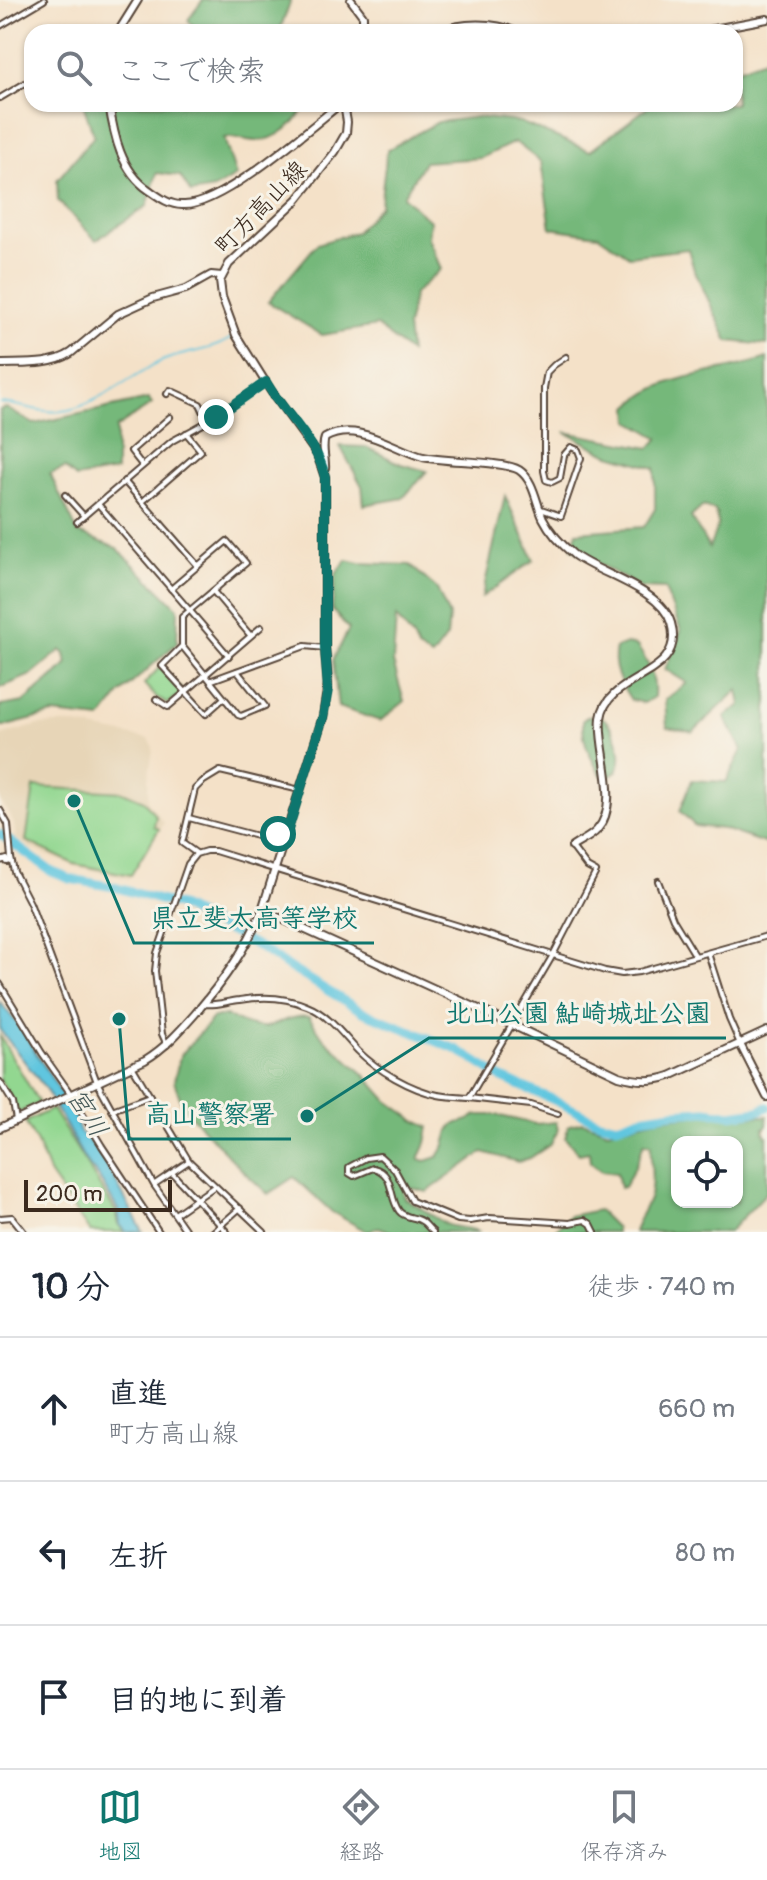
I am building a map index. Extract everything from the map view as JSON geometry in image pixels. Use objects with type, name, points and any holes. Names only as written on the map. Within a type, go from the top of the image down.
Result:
[{"type":"street","points":[[0,26],[44,0]]},
{"type":"street","points":[[123,24],[138,0]]},
{"type":"street","points":[[348,0],[363,16],[363,24]]},
{"type":"street","points":[[740,24],[767,19]]},
{"type":"street","points":[[0,98],[24,84]]},
{"type":"street","points":[[111,112],[118,146],[128,170],[159,198],[181,206],[212,197],[257,170],[332,112]]},
{"type":"street","name":"町方高山線","points":[[0,1128],[132,1066],[167,1045],[241,954],[262,910],[328,696],[325,477],[314,450],[285,412],[236,335],[222,297],[220,281],[229,264],[297,200],[335,152],[346,133],[344,112]]},
{"type":"street","points":[[0,364],[62,358],[118,314],[153,298],[186,289],[211,275],[222,276]]},
{"type":"street","points":[[539,508],[561,516],[581,458],[578,450],[571,447],[564,455],[560,478],[552,482],[546,480],[544,388],[547,372],[566,357]]},
{"type":"street","points":[[77,522],[172,441],[266,382]]},
{"type":"street","points":[[167,394],[170,390],[200,404],[208,421]]},
{"type":"street","points":[[142,466],[131,451],[170,417]]},
{"type":"street","points":[[142,502],[201,451],[186,432]]},
{"type":"street","points":[[325,477],[325,438],[350,433],[364,434],[425,457],[515,468],[528,480],[548,527],[568,550],[654,600],[666,613],[672,630],[671,645],[664,659],[612,694],[604,705],[601,724],[607,771],[605,815],[594,833],[572,847],[587,867],[596,872],[553,955],[469,1098]]},
{"type":"street","points":[[124,481],[198,566]]},
{"type":"street","points":[[65,495],[84,516]]},
{"type":"street","points":[[98,504],[229,656]]},
{"type":"street","points":[[171,589],[227,541],[246,563],[182,617],[182,646],[241,716],[265,706],[237,671]]},
{"type":"street","points":[[213,591],[251,636]]},
{"type":"street","points":[[156,699],[168,707],[261,627]]},
{"type":"street","points":[[182,646],[162,666],[206,714],[224,698]]},
{"type":"street","points":[[212,680],[305,646],[325,648]]},
{"type":"street","points":[[196,854],[182,843],[195,789],[202,782],[220,771],[300,790]]},
{"type":"street","points":[[0,810],[8,827],[14,872],[30,903],[97,1082],[154,1185],[187,1232]]},
{"type":"street","points":[[189,818],[257,836],[286,836]]},
{"type":"street","points":[[167,1045],[162,1034],[155,966],[157,953],[184,871],[196,854],[206,851],[215,851],[622,974],[767,936]]},
{"type":"street","points":[[0,861],[11,860]]},
{"type":"street","points":[[658,881],[673,919],[695,955]]},
{"type":"street","points":[[262,910],[633,1080],[658,1080],[670,1076],[767,1031]]},
{"type":"street","points":[[708,953],[729,1019],[766,1096]]},
{"type":"street","points":[[0,984],[159,1232]]},
{"type":"street","points":[[203,1004],[263,997],[304,1004],[320,1013],[373,1065],[417,1089],[437,1095],[531,1105],[558,1114]]},
{"type":"street","points":[[132,1066],[189,1161],[264,1232]]},
{"type":"street","points":[[0,1082],[13,1103],[18,1119]]},
{"type":"street","points":[[112,1110],[150,1096]]},
{"type":"street","points":[[433,1232],[421,1220],[400,1212],[382,1170],[373,1168],[354,1176],[349,1173],[349,1167],[366,1158],[380,1156],[395,1170],[412,1201],[458,1220],[489,1218],[570,1223],[585,1220],[595,1232]]},
{"type":"street","points":[[154,1185],[189,1161]]},
{"type":"street","points":[[172,1173],[227,1232]]},
{"type":"street","points":[[175,1214],[216,1186]]},
{"type":"street","points":[[213,1232],[240,1208]]},
{"type":"street","points":[[0,1218],[12,1217],[24,1232]]},
{"type":"shaded area","points":[[71,724],[149,739],[152,745],[148,802],[164,823],[129,879],[73,866],[30,848],[16,838],[14,824],[0,801],[0,736],[38,725]]},
{"type":"green space","points":[[203,0],[291,0],[282,24],[192,24],[188,20]]},
{"type":"green space","points":[[767,58],[767,345],[728,341],[694,270],[688,249],[629,256],[598,235],[551,228],[541,162],[515,142],[481,158],[424,162],[403,196],[430,221],[428,238],[441,269],[414,294],[407,327],[410,353],[377,326],[322,335],[268,302],[317,244],[356,232],[380,206],[387,150],[438,122],[477,117],[520,122],[590,151],[641,112],[743,112],[743,67]]},
{"type":"green space","points":[[86,112],[302,112],[292,124],[271,138],[256,141],[224,138],[236,176],[214,189],[191,193],[180,176],[157,173],[147,206],[96,240],[58,201],[57,180],[94,136]]},
{"type":"green space","points":[[767,358],[767,844],[723,829],[695,826],[680,811],[692,780],[726,782],[742,750],[725,717],[741,705],[738,690],[693,732],[667,727],[665,700],[687,683],[665,669],[681,631],[665,589],[641,588],[572,548],[577,532],[644,527],[655,509],[655,468],[607,454],[565,432],[650,448],[659,438],[630,421],[629,407],[643,395],[676,380]],"holes":[[[703,506],[716,511],[718,525],[709,548],[691,517]]]},
{"type":"green space","points":[[149,399],[152,404],[116,428],[116,471],[76,478],[65,468],[50,474],[78,533],[117,548],[178,608],[177,643],[121,693],[101,719],[53,714],[0,726],[0,706],[24,702],[67,665],[61,650],[31,675],[0,688],[0,410],[6,408],[34,424]]},
{"type":"green space","points":[[340,446],[366,447],[401,464],[427,471],[403,498],[364,505],[362,486]]},
{"type":"green space","points":[[505,496],[534,560],[482,597]]},
{"type":"green space","points":[[347,560],[410,565],[437,589],[449,616],[447,637],[432,657],[418,649],[396,617],[393,662],[404,702],[380,721],[338,707],[333,660],[349,629],[332,610],[336,574]]},
{"type":"green space","points":[[626,644],[637,646],[652,676],[654,697],[644,703],[631,700],[618,676],[616,648]]},
{"type":"green space","points":[[160,667],[182,693],[167,704],[144,684]]},
{"type":"green space","points":[[599,715],[612,729],[620,749],[618,768],[613,775],[604,779],[588,751],[583,728],[583,720]]},
{"type":"green space","points":[[34,787],[123,792],[144,801],[156,816],[154,826],[159,829],[131,875],[74,864],[26,841]]},
{"type":"green space","points":[[226,1016],[259,1027],[309,1017],[324,1039],[366,1076],[388,1101],[429,1127],[419,1159],[426,1161],[438,1157],[452,1127],[476,1115],[496,1115],[535,1124],[556,1122],[558,1130],[551,1144],[530,1158],[518,1162],[483,1152],[427,1192],[408,1187],[403,1191],[405,1198],[446,1224],[480,1232],[392,1232],[378,1227],[368,1232],[332,1212],[294,1177],[268,1194],[183,1107],[174,1081],[180,1056],[213,1018]]},
{"type":"green space","points":[[0,1036],[39,1103],[18,1113],[0,1080]]},
{"type":"green space","points":[[52,1109],[116,1212],[124,1232],[90,1232],[50,1175],[25,1122]]},
{"type":"green space","points":[[706,1114],[767,1116],[764,1128],[767,1136],[767,1192],[729,1232],[634,1232],[651,1190],[651,1144],[644,1143],[635,1167],[624,1187],[620,1188],[617,1173],[602,1171],[590,1162],[589,1152],[579,1154],[565,1138],[569,1125],[583,1122],[608,1131],[658,1119]]},
{"type":"green space","points":[[598,1210],[616,1228],[616,1232],[553,1232],[569,1216]]},
{"type":"water","points":[[0,1002],[20,1027],[74,1114],[80,1132],[100,1152],[143,1232],[126,1232],[120,1225],[118,1210],[86,1162],[45,1088],[0,1030]]},
{"type":"waterway","points":[[0,403],[46,411],[74,409],[100,398],[162,361],[216,346],[233,337]]},
{"type":"waterway","points":[[0,834],[52,872],[180,906],[259,947],[363,1012],[458,1050],[502,1078],[599,1122],[617,1126],[673,1113],[706,1111],[731,1115],[767,1107]]},
{"type":"place","name":"県立斐太高等学校","points":[[74,801]]},
{"type":"place","name":"高山警察署","points":[[119,1019]]},
{"type":"place","name":"北山公園 鮎崎城址公園","points":[[307,1116]]},
{"type":"route","points":[[216,417],[266,382],[314,450],[325,477],[328,696],[286,836],[278,834]]},
{"type":"water label","name":"宮川","points":[[87,1113]]}]
